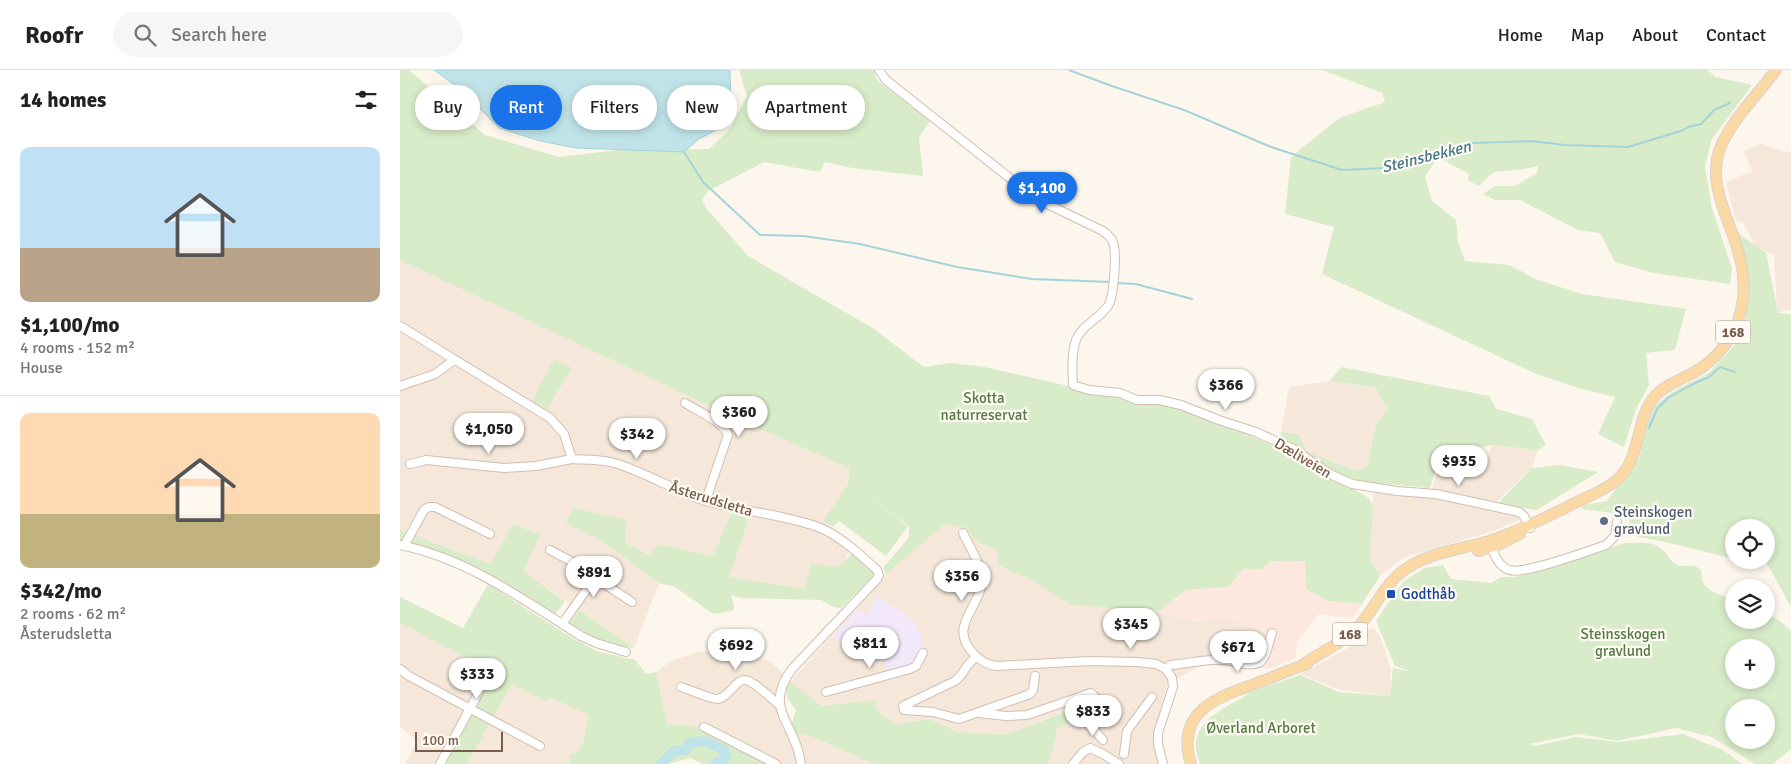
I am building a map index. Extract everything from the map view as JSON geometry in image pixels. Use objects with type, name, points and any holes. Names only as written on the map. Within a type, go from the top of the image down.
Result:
[{"type":"main road","name":"168","points":[[1191,764],[1188,734],[1196,717],[1206,705],[1226,694],[1334,652],[1354,638],[1369,621],[1382,602],[1387,589],[1406,568],[1429,558],[1490,544],[1603,489],[1619,477],[1633,457],[1646,411],[1656,395],[1666,386],[1695,372],[1711,361],[1723,348],[1734,330],[1742,305],[1742,272],[1737,249],[1719,196],[1716,175],[1717,159],[1722,144],[1730,130],[1776,70]]},
{"type":"street","name":"Dæliveien","points":[[879,70],[886,80],[1026,191],[1043,202],[1088,223],[1109,236],[1114,249],[1113,293],[1108,307],[1076,339],[1073,349],[1073,385],[1089,390],[1120,392],[1137,400],[1159,400],[1181,405],[1269,437],[1293,449],[1343,481],[1381,489],[1446,496],[1519,512],[1532,525]]},
{"type":"street","points":[[400,326],[550,418],[564,434],[572,459]]},
{"type":"street","points":[[400,386],[435,374],[454,360]]},
{"type":"street","points":[[685,403],[727,430],[728,435],[706,500]]},
{"type":"street","name":"Åsterudsletta","points":[[410,464],[426,460],[504,468],[536,466],[572,459],[617,464],[661,484],[737,510],[790,519],[818,528],[850,546],[877,570],[879,575],[792,669],[783,684],[780,694],[780,705]]},
{"type":"street","points":[[490,534],[435,507],[428,507],[424,510],[402,545],[437,555],[492,579],[562,624],[596,643],[626,652]]},
{"type":"street","points":[[1490,544],[1498,562],[1508,570],[1528,570],[1606,545],[1614,536],[1617,522]]},
{"type":"street","points":[[963,533],[981,572],[982,581],[963,632],[966,646],[982,662],[997,666],[1089,661],[1137,662],[1156,664],[1166,669],[1172,678],[1172,687],[1158,733],[1158,744],[1163,764]]},
{"type":"street","points":[[550,550],[576,564],[594,579],[632,602]]},
{"type":"street","points":[[562,624],[594,579]]},
{"type":"street","points":[[1170,665],[1204,660],[1258,663],[1263,659],[1272,633]]},
{"type":"street","points":[[826,692],[916,666],[923,653]]},
{"type":"street","points":[[977,657],[967,662],[962,676],[903,706],[904,710],[906,712],[933,712],[959,719],[1030,694],[1033,690],[1035,676]]},
{"type":"street","points":[[440,764],[493,666]]},
{"type":"street","points":[[400,669],[409,676],[540,746]]},
{"type":"street","points":[[681,687],[718,700],[727,694],[738,682],[744,680],[751,682],[780,705],[796,740],[801,764]]},
{"type":"street","points":[[974,713],[1027,716],[1091,694],[1097,699],[1091,722],[1092,726],[1094,732],[1103,740]]},
{"type":"street","points":[[1124,754],[1127,731],[1152,698]]},
{"type":"street","points":[[704,727],[776,764]]},
{"type":"street","points":[[1073,764],[1083,752],[1090,748],[1120,764]]},
{"type":"shaded area","points":[[1761,144],[1791,153],[1791,310],[1777,312],[1774,255],[1756,247],[1743,222],[1736,221],[1726,182],[1752,171],[1744,151]]},
{"type":"shaded area","points":[[400,260],[726,414],[849,468],[848,484],[823,521],[853,542],[844,563],[830,567],[805,589],[729,577],[749,519],[731,513],[713,556],[658,544],[652,556],[625,543],[567,523],[601,540],[659,583],[634,648],[524,572],[540,534],[513,524],[490,564],[400,530]]},
{"type":"shaded area","points":[[1330,381],[1375,387],[1388,410],[1376,425],[1367,467],[1355,471],[1306,451],[1299,434],[1281,432],[1289,387]]},
{"type":"shaded area","points":[[1492,445],[1538,450],[1532,468],[1490,508],[1519,516],[1519,520],[1494,531],[1404,557],[1380,576],[1370,560],[1373,491],[1430,497],[1439,463],[1484,471]]},
{"type":"shaded area","points":[[945,523],[966,528],[977,542],[997,550],[998,565],[1035,582],[1071,605],[1159,611],[1194,622],[1226,618],[1269,634],[1261,668],[1203,664],[1167,685],[1153,739],[1158,764],[1048,764],[1056,738],[1056,729],[1084,718],[1087,703],[1008,734],[957,732],[930,719],[896,724],[881,715],[873,700],[821,706],[791,682],[782,695],[783,709],[797,734],[808,735],[874,764],[777,764],[704,727],[667,724],[656,672],[671,661],[696,652],[740,655],[770,661],[791,681],[886,574]]},
{"type":"shaded area","points":[[1270,561],[1305,561],[1328,601],[1362,604],[1353,619],[1319,614],[1297,642],[1296,658],[1272,668],[1261,668],[1269,634],[1226,618],[1194,622],[1159,611],[1186,590],[1228,587],[1243,569],[1262,569]]},
{"type":"shaded area","points":[[877,597],[912,620],[921,634],[921,655],[914,664],[887,673],[878,646],[859,644],[855,647],[832,638],[857,609],[867,615]]},
{"type":"shaded area","points":[[400,623],[496,674],[506,658],[589,715],[583,742],[578,752],[569,755],[570,764],[405,764],[417,740],[400,727]]},
{"type":"shaded area","points":[[1374,628],[1381,638],[1391,670],[1390,696],[1340,690],[1300,674],[1353,645],[1368,629]]},
{"type":"green space","name":"Skotta naturreservat","points":[[400,70],[409,70],[427,85],[415,85],[415,130],[479,130],[485,135],[559,157],[618,150],[709,149],[729,130],[737,130],[737,115],[747,96],[739,70],[874,70],[877,80],[930,121],[919,137],[923,176],[852,168],[825,162],[820,172],[764,162],[708,191],[702,200],[706,208],[748,256],[874,329],[924,367],[951,363],[985,367],[1142,403],[1190,409],[1296,456],[1369,498],[1373,508],[1370,560],[1380,576],[1362,604],[1328,601],[1306,589],[1305,561],[1270,561],[1262,569],[1243,569],[1228,587],[1186,590],[1159,611],[1071,605],[1035,582],[998,565],[997,550],[977,542],[966,528],[945,524],[886,574],[883,568],[909,537],[909,526],[861,490],[908,526],[886,556],[839,521],[833,527],[823,521],[848,484],[849,468],[726,414],[400,260]]},
{"type":"green space","points":[[1323,70],[1707,70],[1716,77],[1752,85],[1712,139],[1705,166],[1712,208],[1732,269],[1730,284],[1653,273],[1615,262],[1600,233],[1578,230],[1520,200],[1495,200],[1483,194],[1495,186],[1515,186],[1537,173],[1538,166],[1494,172],[1478,186],[1468,180],[1469,174],[1438,157],[1425,177],[1432,201],[1456,220],[1458,242],[1465,261],[1509,265],[1538,280],[1582,294],[1686,309],[1675,350],[1646,353],[1649,385],[1636,409],[1624,447],[1598,434],[1615,397],[1578,388],[1534,373],[1322,274],[1334,227],[1285,214],[1291,157],[1339,118],[1385,102],[1382,93]]},
{"type":"green space","points":[[1738,233],[1766,253],[1778,313],[1791,314],[1791,607],[1770,569],[1775,569],[1775,519],[1725,519],[1725,557],[1628,535],[1630,515],[1581,509],[1584,505],[1607,501],[1639,459],[1647,425],[1654,407],[1669,394],[1710,372],[1734,346],[1744,326],[1749,298],[1748,268]]},
{"type":"green space","points":[[554,359],[572,368],[545,412],[531,403]]},
{"type":"green space","points":[[1341,367],[1489,396],[1496,409],[1532,419],[1546,445],[1538,450],[1492,445],[1478,448],[1452,462],[1438,461],[1430,488],[1367,482],[1343,476],[1280,442],[1281,432],[1299,434],[1306,451],[1355,471],[1367,467],[1376,425],[1388,410],[1375,387],[1330,381]]},
{"type":"green space","points":[[1559,465],[1598,472],[1537,510],[1497,504],[1532,468]]},
{"type":"green space","points":[[573,508],[626,520],[625,543],[652,556],[657,544],[713,556],[731,513],[749,519],[729,577],[805,589],[811,563],[834,566],[842,563],[852,553],[875,574],[841,608],[833,607],[821,600],[740,598],[731,595],[734,606],[732,611],[713,614],[675,587],[659,583],[601,540],[566,523]]},
{"type":"green space","points":[[513,524],[540,534],[524,572],[565,601],[553,618],[514,591],[400,542],[400,530],[490,564]]},
{"type":"green space","name":"Steinsskogen gravlund","points":[[1625,543],[1655,545],[1664,551],[1675,564],[1698,567],[1707,588],[1725,596],[1725,629],[1775,629],[1775,618],[1791,631],[1791,749],[1773,764],[1755,764],[1731,749],[1775,749],[1775,699],[1725,699],[1725,745],[1712,737],[1676,728],[1617,741],[1579,734],[1530,744],[1535,746],[1576,737],[1618,742],[1683,734],[1723,750],[1742,764],[1200,764],[1196,749],[1200,729],[1214,715],[1250,693],[1230,699],[1300,675],[1339,692],[1390,696],[1393,668],[1412,672],[1395,666],[1376,621],[1403,582],[1424,568],[1443,565],[1451,579],[1491,583],[1501,577],[1516,577]]},
{"type":"green space","points":[[488,584],[596,651],[635,660],[646,674],[656,672],[667,724],[704,727],[777,764],[703,764],[691,758],[668,764],[570,764],[569,755],[578,752],[583,742],[589,715],[549,697],[546,701],[512,684],[467,764],[444,764],[490,680],[499,680],[500,676],[400,623],[400,597],[463,628]]},
{"type":"green space","points":[[579,610],[634,648],[599,642],[568,625]]},
{"type":"green space","points":[[791,682],[821,706],[873,700],[881,715],[896,724],[930,719],[957,732],[1008,734],[1088,703],[1084,718],[1056,729],[1056,738],[1048,764],[874,764],[808,735],[797,734],[792,723],[796,710],[787,698],[786,689]]},
{"type":"water","points":[[434,70],[730,70],[730,85],[667,85],[667,130],[716,130],[699,139],[684,152],[576,148],[540,141],[505,130],[562,130],[562,85],[490,85],[490,119],[480,109],[480,85],[455,85]]},
{"type":"waterway","name":"Steinsbekken","points":[[1069,70],[1184,110],[1271,147],[1342,170],[1385,168],[1473,143],[1531,141],[1565,145],[1628,147],[1701,124],[1714,110],[1730,103]]},
{"type":"waterway","points":[[684,152],[703,182],[760,235],[803,236],[860,244],[957,267],[1032,279],[1111,282]]},
{"type":"waterway","points":[[1116,283],[1136,284],[1192,299]]},
{"type":"waterway","points":[[1649,428],[1657,409],[1668,398],[1709,377],[1720,367],[1735,372]]},
{"type":"waterway","points":[[661,764],[674,751],[686,750],[689,743],[705,741],[724,750],[726,757],[715,764]]},
{"type":"place","name":"Steinskogen gravlund","points":[[1604,521]]},
{"type":"place","name":"Godthåb","points":[[1391,594]]},
{"type":"park label","name":"Øverland Arboret","points":[[1261,728]]}]
